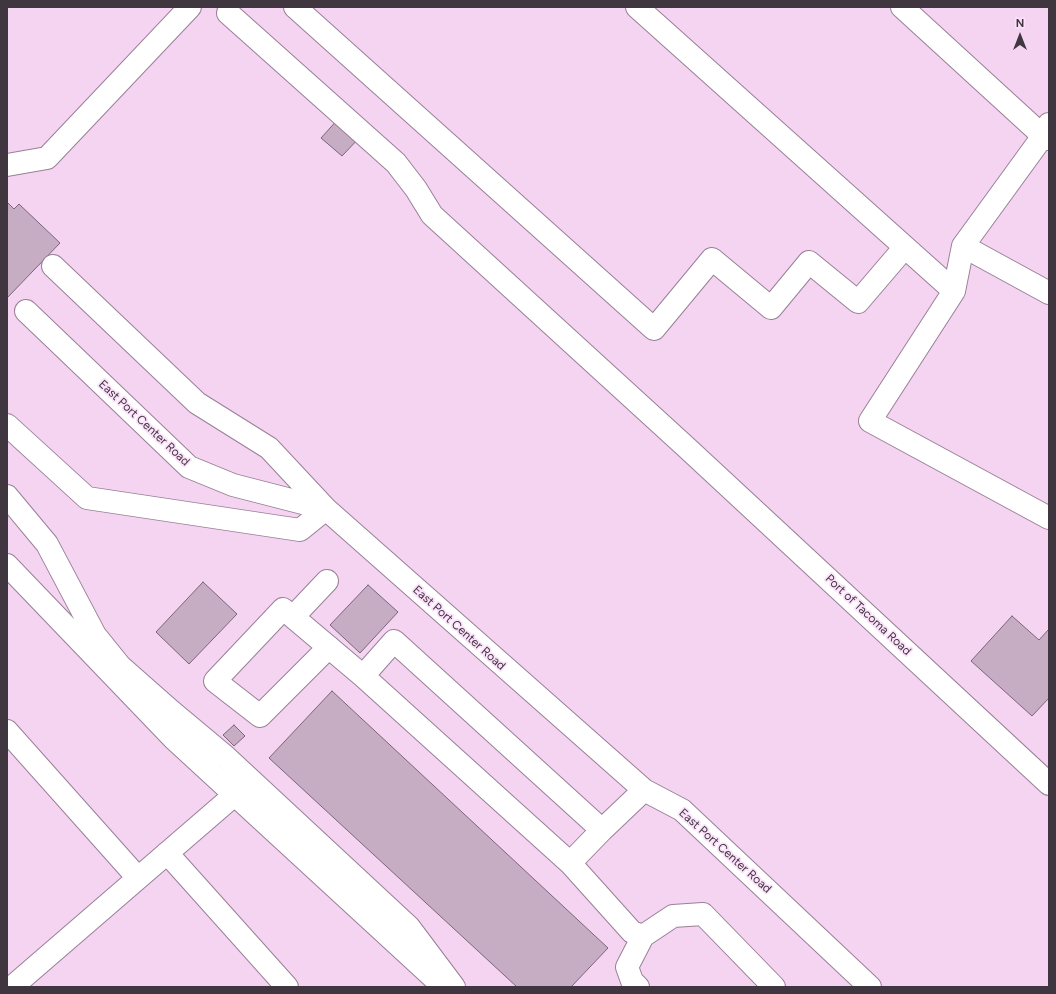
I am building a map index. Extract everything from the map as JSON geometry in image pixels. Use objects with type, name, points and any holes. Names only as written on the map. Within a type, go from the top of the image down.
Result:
[{"type":"street","points":[[7,165],[48,158],[190,7]]},
{"type":"street","points":[[295,7],[654,329],[712,259],[771,308],[809,262],[858,302],[905,247]]},
{"type":"street","points":[[637,7],[954,291]]},
{"type":"street","points":[[902,7],[1047,133],[963,246],[954,291],[870,421],[1049,518]]},
{"type":"street","name":"Port of Tacoma Road","points":[[228,13],[396,163],[416,189],[432,215],[686,447],[1049,784]]},
{"type":"street","points":[[963,246],[1049,293]]},
{"type":"street","points":[[7,425],[87,498],[300,530],[326,509],[268,448],[197,402],[53,266]]},
{"type":"street","name":"East Port Center Road","points":[[26,311],[189,467],[233,485],[326,509],[644,790],[682,810],[870,987]]},
{"type":"street","points":[[7,496],[47,544],[95,635],[120,666],[252,780],[409,927],[454,987]]},
{"type":"street","points":[[7,565],[174,739],[444,987]]},
{"type":"street","points":[[293,617],[326,581]]},
{"type":"street","points":[[329,647],[260,716],[216,681],[283,610],[293,617],[329,647],[363,676],[570,863],[632,932],[643,936]]},
{"type":"street","points":[[363,676],[394,641],[602,830]]},
{"type":"street","points":[[171,711],[192,755]]},
{"type":"street","points":[[7,731],[138,878]]},
{"type":"street","points":[[12,987],[252,780]]},
{"type":"street","points":[[570,863],[644,790]]},
{"type":"street","points":[[167,853],[287,987]]},
{"type":"street","points":[[638,987],[632,981],[627,967],[643,936],[673,916],[703,914],[774,987]]},
{"type":"shaded area","points":[[7,7],[1049,7],[1049,987],[7,987]]},
{"type":"building","points":[[340,117],[361,136],[342,156],[321,138]]},
{"type":"building","points":[[7,202],[14,209],[19,204],[60,243],[7,298]]},
{"type":"building","points":[[203,582],[237,614],[189,664],[156,632]]},
{"type":"building","points":[[368,585],[398,612],[360,653],[330,625]]},
{"type":"building","points":[[1012,616],[1039,640],[1049,629],[1049,698],[1032,716],[971,661]]},
{"type":"building","points":[[332,691],[608,948],[571,987],[517,987],[269,758]]},
{"type":"building","points":[[234,725],[245,736],[234,746],[223,735]]}]
